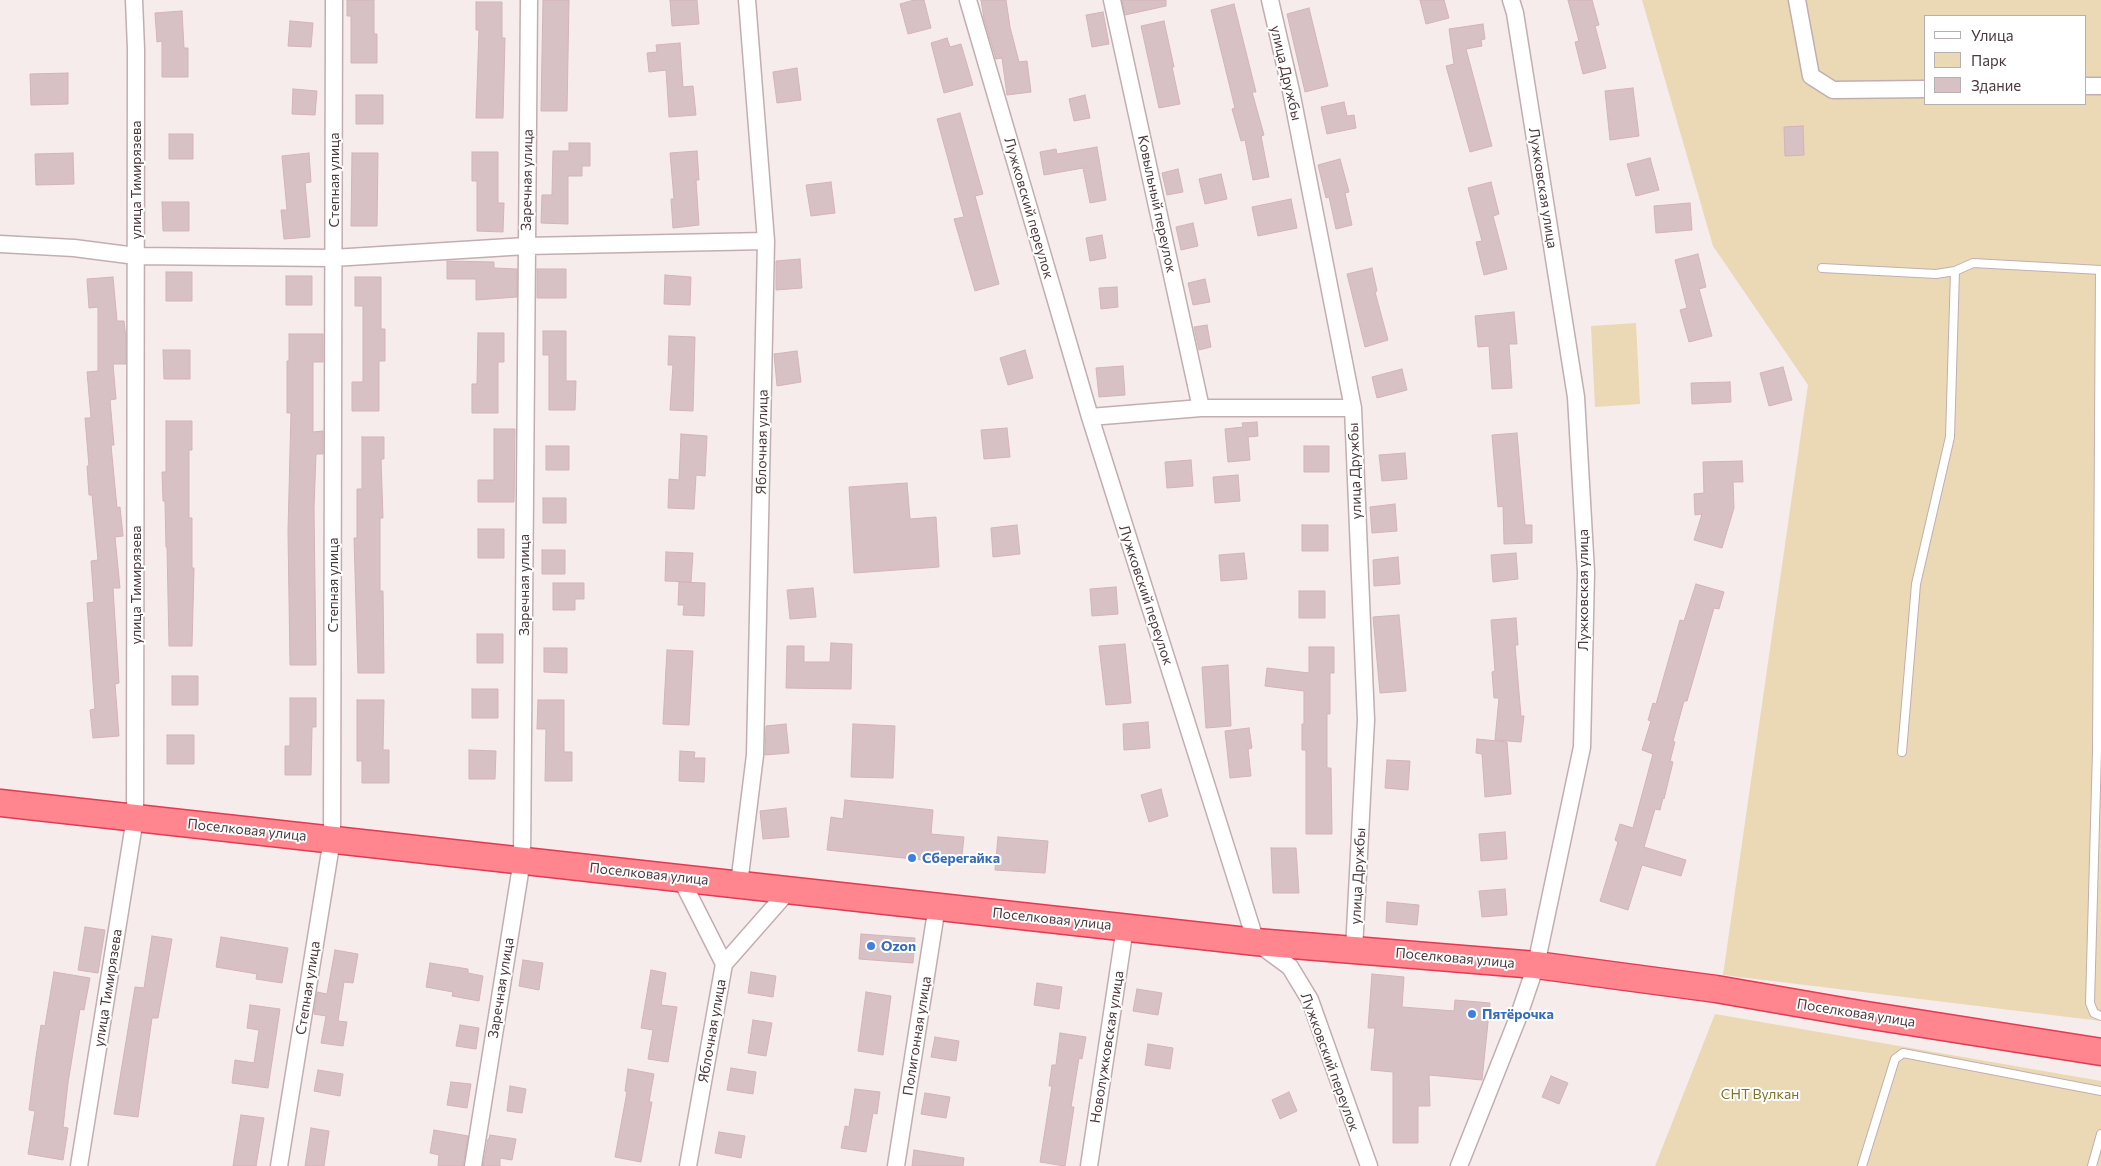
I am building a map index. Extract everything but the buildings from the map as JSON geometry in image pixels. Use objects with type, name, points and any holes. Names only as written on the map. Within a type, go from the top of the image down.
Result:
[{"type":"highway","name":"Поселковая улица","points":[[0,803],[1256,942],[1536,965],[1716,989],[2101,1052]]},
{"type":"street","name":"улица Тимирязева","points":[[79,1166],[135,818],[136,49],[134,0]]},
{"type":"street","name":"Степная улица","points":[[279,1166],[332,839],[334,0]]},
{"type":"street","name":"Заречная улица","points":[[473,1166],[522,860],[529,0]]},
{"type":"street","name":"Яблочная улица","points":[[739,884],[754,755],[766,241],[747,0]]},
{"type":"street","name":"Лужковский переулок","points":[[968,0],[1090,418],[1256,942],[1290,967],[1310,1000],[1369,1166]]},
{"type":"street","name":"Ковыльный переулок","points":[[1112,0],[1201,408]]},
{"type":"street","name":"улица Дружбы","points":[[1270,0],[1291,90],[1353,408],[1366,720],[1354,950]]},
{"type":"street","name":"Лужковская улица","points":[[1459,1166],[1512,1033],[1536,965],[1582,747],[1586,572],[1576,397],[1515,12],[1511,0]]},
{"type":"street","points":[[1797,0],[1811,76],[1833,90],[1924,89]]},
{"type":"street","points":[[2086,86],[2101,86]]},
{"type":"street","points":[[0,244],[74,248],[136,256],[334,258],[526,246],[766,241]]},
{"type":"street","points":[[1090,418],[1201,408],[1353,408]]},
{"type":"street","points":[[680,877],[724,964]]},
{"type":"street","name":"Яблочная улица","points":[[688,1166],[724,964],[790,889]]},
{"type":"street","name":"Полигонная улица","points":[[896,1166],[937,906]]},
{"type":"street","name":"Новолужковская улица","points":[[1089,1166],[1125,927]]},
{"type":"lane","points":[[1822,268],[1936,274],[1955,271],[1973,263],[2101,270],[2096,751],[2090,1003],[2094,1013],[2101,1016]]},
{"type":"lane","points":[[1902,752],[1916,584],[1950,437],[1955,271]]},
{"type":"lane","points":[[1862,1166],[1895,1059],[1902,1053],[2101,1091]]},
{"type":"lane","points":[[2092,1166],[2101,1134]]},
{"type":"green space","points":[[1642,0],[2101,0],[2101,1021],[1723,975],[1808,385],[1713,246]]},
{"type":"green space","points":[[1636,323],[1640,404],[1595,407],[1591,326]]},
{"type":"green space","name":"СНТ Вулкан","points":[[1715,1014],[2101,1081],[2101,1166],[1655,1166]]},
{"type":"place","name":"Сберегайка","points":[[912,858]]},
{"type":"place","name":"Ozon","points":[[871,946]]},
{"type":"place","name":"Пятёрочка","points":[[1472,1014]]}]
